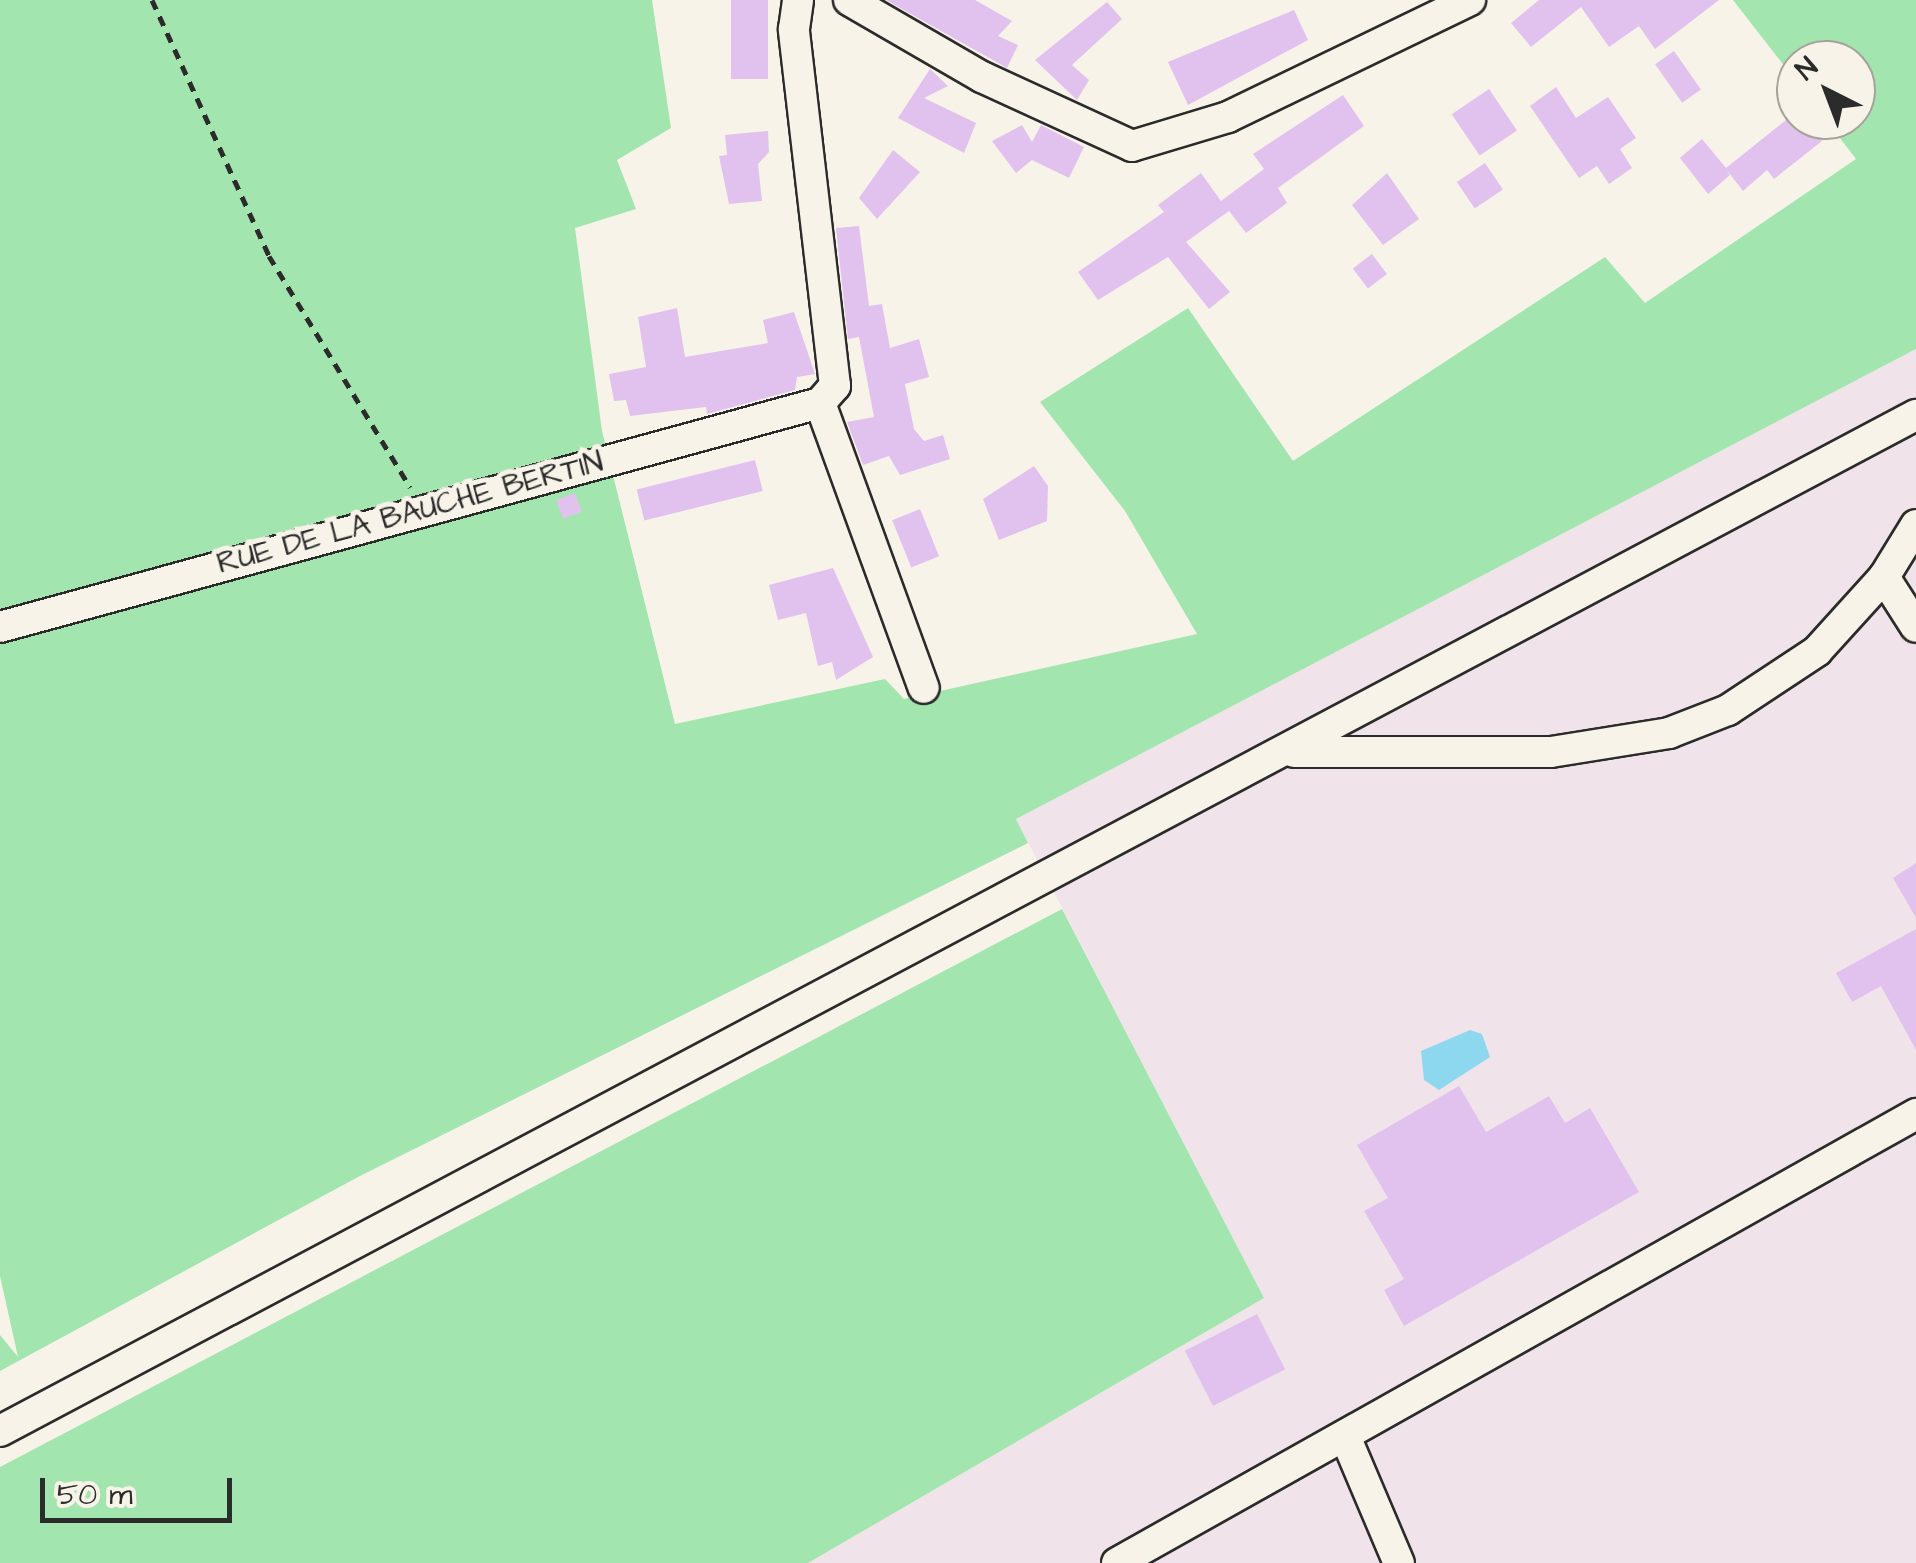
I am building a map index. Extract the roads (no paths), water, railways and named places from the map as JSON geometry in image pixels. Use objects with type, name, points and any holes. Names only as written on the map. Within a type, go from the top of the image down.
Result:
[{"type":"street","points":[[798,0],[794,29],[835,386],[820,403],[924,688]]},
{"type":"street","points":[[850,0],[982,77],[1132,146],[1228,117],[1470,0]]},
{"type":"street","name":"RUE DE LA BAUCHE BERTIN","points":[[0,627],[820,403]]},
{"type":"street","points":[[0,1431],[1916,414]]},
{"type":"street","points":[[1281,753],[1550,752],[1669,733],[1771,685],[1817,651],[1884,578],[1916,525]]},
{"type":"street","points":[[1884,578],[1916,627]]},
{"type":"street","points":[[1117,1563],[1916,1114]]},
{"type":"street","points":[[1345,1436],[1399,1563]]},
{"type":"water","points":[[1470,1030],[1482,1034],[1490,1057],[1439,1090],[1424,1080],[1421,1051]]}]
